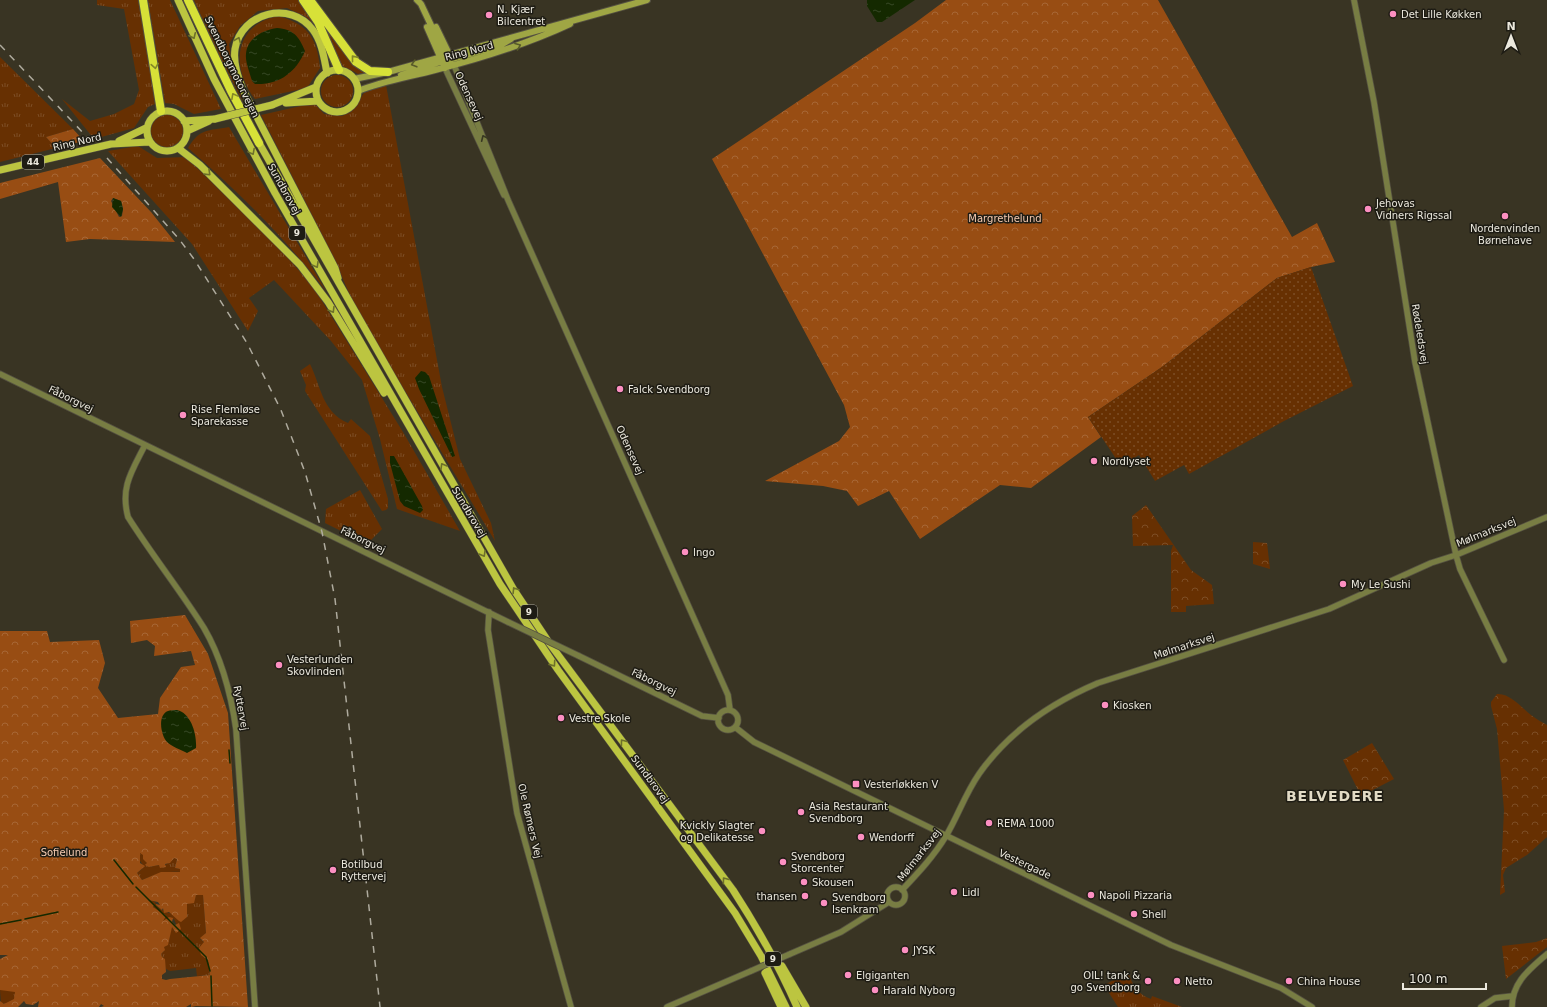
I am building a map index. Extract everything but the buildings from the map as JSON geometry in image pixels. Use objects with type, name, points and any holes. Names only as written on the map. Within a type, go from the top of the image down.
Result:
[{"type":"highway","points":[[143,0],[161,111]]},
{"type":"highway","name":"Svendborgmotorvejen","points":[[188,0],[231,91],[259,143]]},
{"type":"highway","points":[[303,0],[318,22],[339,70]]},
{"type":"highway","points":[[310,0],[356,62],[370,71],[388,76]]},
{"type":"main road","name":"Sundbrovej","points":[[178,0],[206,62],[251,150],[427,460],[500,584],[530,630],[712,879],[770,972],[786,1007]]},
{"type":"main road","name":"Odensevej","points":[[416,0],[447,61]]},
{"type":"main road","name":"Odensevej","points":[[423,0],[447,61]]},
{"type":"main road","name":"Ring Nord","points":[[354,79],[388,76],[410,77],[447,61],[518,35],[647,0]]},
{"type":"main road","points":[[327,73],[319,39],[308,25],[292,15],[274,13],[265,15],[248,25],[239,38],[234,60],[243,90],[335,268],[342,292]]},
{"type":"main road","name":"Ring Nord","points":[[358,91],[388,76],[447,61],[508,50],[581,19]]},
{"type":"main road","points":[[339,70],[345,72],[354,79],[358,91],[355,103],[351,108],[339,113],[327,110],[318,100],[316,88],[322,77],[327,73],[339,70]]},
{"type":"main road","points":[[187,131],[215,119],[272,105],[316,88]]},
{"type":"main road","points":[[272,105],[318,100]]},
{"type":"main road","points":[[146,128],[149,142],[155,148],[163,151],[178,148],[185,140],[187,131],[184,121],[176,113],[168,110],[161,111]]},
{"type":"main road","name":"44","points":[[146,128],[150,118],[161,111]]},
{"type":"main road","points":[[184,121],[215,119]]},
{"type":"main road","name":"Ring Nord","points":[[0,170],[111,144],[136,134],[146,128]]},
{"type":"main road","name":"Ring Nord","points":[[111,144],[149,142]]},
{"type":"main road","name":"Sundbrovej","points":[[259,143],[342,292],[514,590],[550,644],[719,871],[747,912],[782,975],[797,1007]]},
{"type":"main road","points":[[178,148],[200,165],[300,265],[328,302],[427,460]]},
{"type":"main road","points":[[747,912],[766,938],[806,1007]]},
{"type":"main road","points":[[747,933],[756,956],[781,1007]]},
{"type":"street","name":"Rødeledsvej","points":[[1354,0],[1375,110],[1415,362],[1456,555],[1460,569],[1504,660]]},
{"type":"street","name":"Odensevej","points":[[447,61],[501,190],[508,200]]},
{"type":"street","name":"Odensevej","points":[[447,61],[478,124],[508,200],[728,695],[730,710]]},
{"type":"street","name":"Fåborgvej","points":[[0,374],[702,716],[718,718]]},
{"type":"street","name":"Ryttervej","points":[[145,445],[130,474],[125,491],[124,503],[128,517],[204,629],[223,670],[231,698],[236,729],[255,1007]]},
{"type":"street","name":"Mølmarksvej","points":[[902,890],[922,869],[947,836],[969,790],[991,759],[1023,727],[1063,699],[1098,683],[1330,608],[1431,563],[1456,555],[1547,517]]},
{"type":"street","name":"Ole Rømers Vej","points":[[489,612],[488,630],[517,813],[570,1007]]},
{"type":"street","points":[[730,710],[737,715],[738,722],[732,729],[724,729],[720,725],[718,718],[724,711],[730,710]]},
{"type":"street","name":"Vestergade","points":[[735,727],[754,742],[947,836],[1178,948],[1281,988],[1312,1007]]},
{"type":"street","points":[[897,888],[902,890],[904,895],[902,902],[897,905],[889,902],[887,895],[889,891],[897,888]]},
{"type":"street","points":[[667,1007],[842,932],[889,902]]},
{"type":"street","points":[[1512,1007],[1513,996],[1522,977],[1547,954]]},
{"type":"street","points":[[1481,1007],[1495,998],[1513,996]]},
{"type":"green space","points":[[97,0],[138,0],[155,104],[148,107],[134,128],[94,139],[62,99],[90,121],[114,114],[134,104],[139,90],[124,9],[97,5]]},
{"type":"green space","points":[[148,0],[170,0],[221,109],[194,114],[174,104],[165,103]]},
{"type":"green space","points":[[194,0],[298,0],[308,9],[319,28],[306,17],[287,8],[258,11],[240,26],[229,44],[233,70],[243,102],[219,55]]},
{"type":"green space","name":"Margrethelund","points":[[946,0],[1158,0],[1292,237],[1317,223],[1335,262],[1311,267],[1277,278],[1162,367],[1088,417],[1101,437],[1031,488],[1000,485],[920,539],[889,491],[858,506],[847,491],[823,486],[765,481],[839,441],[850,427],[844,405],[712,159],[915,23]]},
{"type":"green space","points":[[278,16],[297,23],[309,34],[313,40],[319,57],[320,68],[307,88],[255,99],[247,87],[242,74],[240,61],[241,49],[245,38],[252,28],[263,21]]},
{"type":"green space","points":[[323,23],[368,72],[358,74],[345,68],[338,62]]},
{"type":"green space","points":[[0,57],[73,129],[46,137],[56,148],[0,162]]},
{"type":"green space","points":[[337,75],[343,76],[350,82],[353,91],[352,97],[346,104],[337,107],[331,106],[324,100],[321,91],[322,85],[328,78]]},
{"type":"green space","points":[[386,85],[442,387],[460,459],[491,523],[495,541],[378,346],[349,293],[333,256],[261,115],[314,103],[324,114],[342,116],[351,112],[364,93]]},
{"type":"green space","points":[[164,115],[170,115],[180,122],[183,131],[182,137],[176,144],[170,147],[164,147],[154,140],[151,134],[151,128],[158,118]]},
{"type":"green space","points":[[229,127],[326,291],[278,234],[225,181],[188,148],[201,134],[210,130]]},
{"type":"green space","points":[[73,129],[84,141],[56,148],[46,137]]},
{"type":"green space","points":[[138,146],[157,158],[186,157],[285,255],[312,285],[403,432],[460,531],[397,509],[380,439],[362,380],[331,341],[274,280],[249,298],[258,311],[248,331],[192,244],[108,151]]},
{"type":"green space","points":[[100,158],[151,212],[175,242],[90,239],[66,242],[58,182],[0,199],[0,183]],"holes":[[[113,198],[121,201],[123,209],[122,216],[119,217],[111,201]]]},
{"type":"green space","points":[[1311,267],[1353,386],[1284,421],[1189,474],[1184,465],[1155,481],[1139,455],[1121,466],[1088,417],[1162,367],[1277,278]]},
{"type":"green space","points":[[310,364],[327,405],[339,418],[348,423],[351,419],[370,436],[388,499],[388,508],[386,510],[382,511],[305,391],[306,385],[300,371]]},
{"type":"green space","points":[[360,490],[382,529],[367,544],[325,523],[326,509]]},
{"type":"green space","points":[[1146,505],[1191,570],[1212,585],[1214,604],[1186,606],[1186,612],[1171,612],[1171,551],[1173,545],[1133,546],[1132,516]]},
{"type":"green space","points":[[1253,542],[1267,543],[1270,569],[1253,564]]},
{"type":"green space","name":"Sofielund","points":[[185,615],[208,654],[228,713],[248,1007],[191,1007],[191,1004],[186,1007],[101,1007],[104,1006],[101,1004],[99,1007],[38,1007],[39,1001],[33,1005],[26,1004],[24,1001],[18,1007],[0,1007],[0,1001],[4,1004],[14,999],[15,992],[0,990],[0,959],[8,955],[0,955],[0,631],[47,631],[50,642],[99,640],[105,663],[98,688],[118,718],[158,714],[160,698],[181,667],[195,665],[191,651],[154,656],[155,646],[147,640],[131,643],[130,621]],"holes":[[[140,853],[143,855],[143,859],[147,863],[145,865],[149,867],[159,865],[160,868],[166,867],[165,864],[170,863],[174,858],[177,859],[175,868],[180,869],[180,872],[161,872],[142,880],[137,873],[145,866],[140,863]],[[196,895],[203,895],[206,933],[200,938],[204,942],[199,948],[201,955],[208,960],[210,975],[166,980],[162,979],[162,975],[166,972],[165,959],[161,954],[165,950],[164,947],[168,945],[172,927],[176,933],[181,929],[179,923],[175,925],[172,922],[173,918],[169,917],[163,921],[166,916],[153,907],[154,905],[148,900],[158,902],[160,905],[156,905],[162,910],[163,908],[164,913],[169,912],[181,922],[187,917],[187,904],[194,903]]]},
{"type":"green space","points":[[1497,694],[1502,694],[1511,698],[1533,716],[1547,725],[1547,837],[1527,855],[1506,868],[1503,875],[1505,892],[1500,895],[1504,810],[1497,729],[1491,706],[1491,702]]},
{"type":"green space","points":[[1372,743],[1394,779],[1361,796],[1343,760]]},
{"type":"green space","points":[[140,852],[143,854],[149,867],[159,865],[161,868],[174,857],[177,859],[175,868],[180,869],[180,872],[161,873],[142,880],[137,873],[142,869],[143,865],[140,861]]},
{"type":"green space","points":[[196,895],[203,895],[206,933],[200,939],[204,942],[200,949],[201,953],[208,960],[210,975],[197,976],[196,968],[170,971],[166,969],[161,954],[164,951],[163,947],[169,939],[172,926],[175,932],[179,924],[176,924],[174,919],[163,921],[148,899],[155,902],[163,911],[172,914],[186,914],[187,904],[194,900]]},
{"type":"green space","points":[[1547,938],[1547,947],[1506,979],[1502,946],[1536,942]]},
{"type":"green space","points":[[1128,973],[1134,985],[1142,995],[1151,999],[1152,996],[1182,1007],[1118,1007],[1104,985]]},
{"type":"green space","points":[[0,990],[15,990],[15,999],[5,1004],[1,1003]]},
{"type":"water","points":[[867,0],[915,0],[882,22],[877,22],[867,6]]},
{"type":"water","points":[[277,28],[287,30],[295,34],[305,51],[297,65],[286,76],[272,82],[255,84],[252,81],[247,64],[247,48],[249,43],[261,33]]},
{"type":"water","points":[[113,198],[121,201],[123,209],[121,217],[112,207]]},
{"type":"water","points":[[421,371],[425,372],[429,376],[455,456],[452,457],[419,389],[415,378]]},
{"type":"water","points":[[390,456],[394,456],[422,506],[423,510],[420,513],[404,506],[400,501],[390,463]]},
{"type":"water","points":[[177,710],[186,715],[194,731],[196,748],[187,753],[167,742],[162,731],[162,717],[169,711]]},
{"type":"waterway","points":[[229,750],[230,763]]},
{"type":"waterway","points":[[114,860],[133,884]]},
{"type":"waterway","points":[[136,887],[206,957],[210,971]]},
{"type":"waterway","points":[[25,919],[58,912]]},
{"type":"waterway","points":[[0,924],[21,920]]},
{"type":"waterway","points":[[211,976],[212,1006]]},
{"type":"railway","points":[[0,45],[87,137]]},
{"type":"railway","points":[[107,158],[179,239],[194,259],[247,343],[281,410],[305,472],[322,532],[335,599],[380,1007]]},
{"type":"place","name":"Det Lille Køkken","points":[[1393,14]]},
{"type":"place","name":"N. Kjær Bilcentret","points":[[489,15]]},
{"type":"place","name":"Jehovas Vidners Rigssal","points":[[1368,209]]},
{"type":"place","name":"Nordenvinden Børnehave","points":[[1505,216]]},
{"type":"place","name":"Falck Svendborg","points":[[620,389]]},
{"type":"place","name":"Rise Flemløse Sparekasse","points":[[183,415]]},
{"type":"place","name":"Nordlyset","points":[[1094,461]]},
{"type":"place","name":"Ingo","points":[[685,552]]},
{"type":"place","name":"My Le Sushi","points":[[1343,584]]},
{"type":"place","name":"Vesterlunden Skovlinden","points":[[279,665]]},
{"type":"place","name":"Kiosken","points":[[1105,705]]},
{"type":"place","name":"Vestre Skole","points":[[561,718]]},
{"type":"place","name":"Vesterløkken V","points":[[856,784]]},
{"type":"place","name":"Asia Restaurant Svendborg","points":[[801,812]]},
{"type":"place","name":"REMA 1000","points":[[989,823]]},
{"type":"place","name":"Kvickly Slagter og Delikatesse","points":[[762,831]]},
{"type":"place","name":"Wendorff","points":[[861,837]]},
{"type":"place","name":"Svendborg Storcenter","points":[[783,862]]},
{"type":"place","name":"Botilbud Ryttervej","points":[[333,870]]},
{"type":"place","name":"Skousen","points":[[804,882]]},
{"type":"place","name":"Lidl","points":[[954,892]]},
{"type":"place","name":"Napoli Pizzaria","points":[[1091,895]]},
{"type":"place","name":"thansen","points":[[805,896]]},
{"type":"place","name":"Svendborg Isenkram","points":[[824,903]]},
{"type":"place","name":"Shell","points":[[1134,914]]},
{"type":"place","name":"JYSK","points":[[905,950]]},
{"type":"place","name":"Elgiganten","points":[[848,975]]},
{"type":"place","name":"OIL! tank & go Svendborg","points":[[1148,981]]},
{"type":"place","name":"Netto","points":[[1177,981]]},
{"type":"place","name":"China House","points":[[1289,981]]},
{"type":"place","name":"Harald Nyborg","points":[[875,990]]},
{"type":"district","name":"BELVEDERE","points":[[1335,796]]}]
